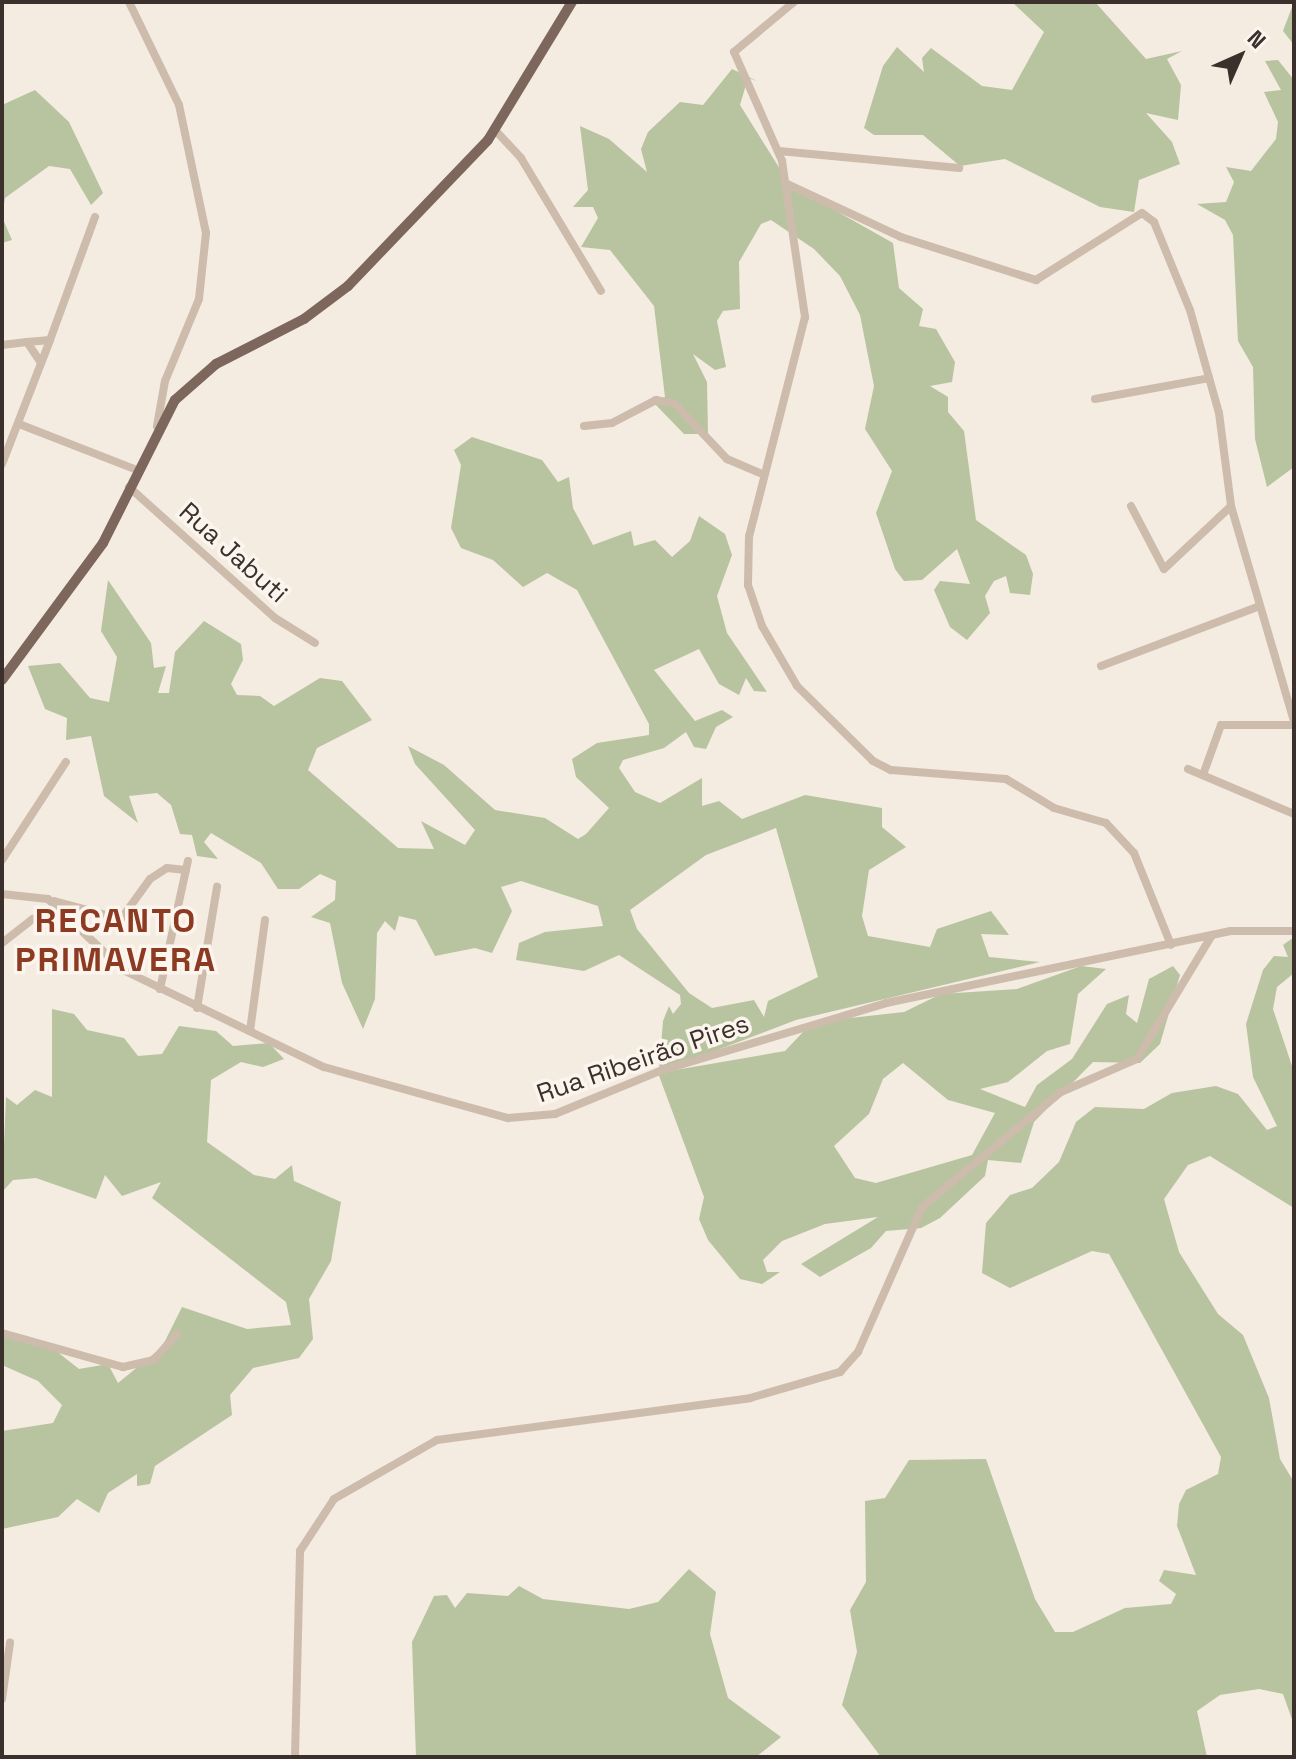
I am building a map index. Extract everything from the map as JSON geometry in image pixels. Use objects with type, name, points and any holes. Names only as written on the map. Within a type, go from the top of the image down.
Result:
[{"type":"main road","points":[[2,680],[98,551],[157,426],[199,376],[348,286],[495,130],[572,2]]},
{"type":"street","points":[[129,2],[179,105],[206,233],[199,299],[165,381],[157,426]]},
{"type":"street","points":[[794,2],[734,52],[779,151],[787,184],[804,335],[760,473],[748,585],[781,661],[829,724],[891,770],[1006,779],[1054,808],[1106,823],[1134,853],[1171,945]]},
{"type":"street","points":[[495,130],[521,158],[601,291]]},
{"type":"street","points":[[779,151],[959,168]]},
{"type":"street","points":[[787,184],[901,237],[1036,280],[1142,213],[1154,222],[1174,268],[1209,378],[1231,506],[1257,607],[1294,723],[1221,725],[1204,772]]},
{"type":"street","points":[[2,464],[95,217]]},
{"type":"street","points":[[2,345],[50,340]]},
{"type":"street","points":[[27,342],[41,366]]},
{"type":"street","points":[[1095,399],[1209,378]]},
{"type":"street","points":[[584,426],[612,423],[656,400],[675,404],[727,459],[760,473]]},
{"type":"street","points":[[19,424],[137,470]]},
{"type":"street","name":"Rua Jabuti","points":[[129,487],[275,618],[315,643]]},
{"type":"street","points":[[1131,506],[1164,569],[1231,506]]},
{"type":"street","points":[[1101,666],[1257,607]]},
{"type":"street","points":[[2,860],[66,762]]},
{"type":"street","points":[[1188,769],[1204,772],[1294,814]]},
{"type":"street","points":[[2,894],[48,899],[121,919],[150,879],[167,868],[187,866],[160,989]]},
{"type":"street","points":[[197,1008],[217,887]]},
{"type":"street","name":"Rua Ribeirão Pires","points":[[48,899],[106,959],[197,1008],[365,1081],[483,1113],[534,1118],[803,1024],[1211,937],[1294,931]]},
{"type":"street","points":[[2,943],[33,919],[60,910]]},
{"type":"street","points":[[250,1031],[265,920]]},
{"type":"street","points":[[295,1757],[300,1551],[334,1499],[437,1440],[750,1398],[840,1372],[858,1352],[922,1207],[1061,1092],[1137,1059],[1211,937]]},
{"type":"street","points":[[2,1333],[123,1367],[154,1360],[177,1334]]},
{"type":"street","points":[[2,1699],[10,1643]]},
{"type":"green space","points":[[1012,2],[1095,2],[1146,59],[1182,51],[1167,59],[1181,85],[1178,120],[1146,113],[1172,142],[1180,164],[1139,180],[1134,212],[1100,207],[1005,159],[960,166],[923,135],[874,135],[864,128],[883,66],[897,47],[924,72],[922,58],[931,48],[982,86],[1012,90],[1044,32]]},
{"type":"green space","points":[[1294,2],[1294,45],[1283,31]]},
{"type":"green space","points":[[1278,60],[1294,80],[1294,467],[1267,487],[1255,439],[1253,367],[1238,341],[1233,235],[1225,220],[1197,204],[1226,202],[1234,182],[1226,167],[1251,171],[1276,139],[1278,122],[1264,92],[1281,90],[1265,61]]},
{"type":"green space","points":[[732,69],[757,81],[748,78],[740,105],[790,185],[893,243],[899,288],[923,309],[919,326],[936,329],[955,362],[952,382],[930,386],[948,397],[948,412],[964,431],[976,520],[1026,555],[1033,574],[1030,595],[1010,593],[1006,576],[994,581],[985,596],[990,613],[967,640],[950,627],[934,590],[940,581],[970,584],[957,549],[922,580],[904,581],[895,569],[876,513],[892,471],[865,429],[874,386],[860,315],[840,276],[814,249],[771,220],[761,224],[739,262],[740,309],[723,311],[717,321],[726,367],[715,370],[693,354],[707,382],[708,434],[684,434],[653,402],[665,397],[654,306],[610,250],[581,247],[598,218],[593,207],[573,207],[588,190],[580,126],[609,139],[647,172],[641,149],[648,132],[680,102],[703,105]]},
{"type":"green space","points":[[35,90],[69,122],[103,193],[91,205],[70,169],[49,166],[5,198],[2,217],[2,105]]},
{"type":"green space","points":[[2,217],[12,240],[2,243]]},
{"type":"green space","points":[[472,437],[542,460],[558,482],[569,477],[573,508],[593,545],[631,531],[634,546],[655,540],[672,557],[690,541],[699,516],[725,534],[732,555],[717,596],[727,633],[767,692],[754,691],[746,678],[739,695],[719,684],[699,649],[654,670],[695,721],[722,710],[733,717],[716,727],[706,749],[694,747],[686,732],[664,748],[623,760],[619,768],[635,792],[660,803],[702,778],[702,806],[719,801],[742,819],[805,795],[882,808],[882,827],[906,847],[869,870],[862,916],[868,936],[930,947],[937,929],[991,911],[1009,935],[981,934],[989,957],[1040,962],[796,1020],[659,1072],[663,1021],[669,1006],[673,1014],[681,1004],[680,995],[619,955],[584,971],[516,960],[519,943],[545,932],[603,926],[598,906],[521,881],[501,887],[512,911],[492,953],[475,948],[435,956],[416,920],[399,916],[395,931],[385,921],[377,933],[375,999],[363,1029],[342,983],[330,923],[311,917],[335,900],[336,881],[320,874],[299,889],[278,889],[261,863],[211,833],[204,842],[218,859],[197,856],[192,835],[180,834],[171,805],[157,793],[129,796],[138,823],[104,796],[91,736],[66,740],[67,718],[45,709],[28,666],[60,663],[90,698],[109,702],[117,657],[101,631],[108,580],[151,643],[154,668],[166,666],[158,693],[169,693],[175,652],[204,621],[241,644],[243,660],[231,684],[237,695],[260,696],[274,706],[320,678],[342,681],[372,720],[317,748],[308,770],[398,848],[434,849],[421,821],[465,845],[475,830],[415,764],[408,746],[444,765],[495,810],[545,818],[578,839],[609,808],[576,777],[572,759],[597,743],[649,735],[649,724],[577,590],[547,573],[523,587],[493,560],[461,548],[451,528],[461,465],[454,450]],"holes":[[[776,828],[818,977],[768,1001],[764,1017],[754,1000],[712,1008],[689,993],[637,929],[630,910],[706,855]]]},
{"type":"green space","points":[[1294,937],[1294,973],[1277,987],[1273,1009],[1294,1072],[1294,1208],[1210,1156],[1188,1165],[1164,1199],[1179,1252],[1218,1314],[1243,1335],[1269,1398],[1280,1459],[1294,1482],[1294,1725],[1283,1694],[1259,1689],[1220,1695],[1197,1711],[1207,1757],[881,1757],[842,1705],[857,1652],[850,1610],[866,1582],[865,1501],[885,1498],[909,1460],[986,1459],[1035,1599],[1055,1632],[1073,1632],[1125,1608],[1171,1604],[1176,1594],[1159,1581],[1164,1570],[1196,1575],[1177,1526],[1179,1504],[1186,1490],[1218,1474],[1221,1457],[1109,1254],[1092,1251],[1010,1288],[982,1273],[986,1223],[1010,1195],[1032,1188],[1059,1162],[1076,1122],[1095,1107],[1144,1109],[1172,1093],[1216,1086],[1238,1094],[1267,1130],[1277,1126],[1253,1077],[1246,1024],[1263,970],[1274,956],[1288,957],[1283,945]]},
{"type":"green space","points":[[1081,966],[1106,969],[1078,994],[1070,1044],[1047,1051],[1008,1082],[980,1089],[1025,1107],[1037,1085],[1072,1059],[1107,1004],[1129,995],[1126,1014],[1137,1023],[1149,979],[1173,966],[1180,975],[1160,1044],[1140,1063],[1093,1062],[1034,1122],[1021,1163],[988,1160],[985,1176],[940,1218],[921,1228],[886,1231],[871,1248],[820,1277],[801,1264],[878,1217],[825,1224],[782,1241],[763,1260],[767,1272],[780,1272],[762,1284],[740,1279],[708,1240],[699,1219],[704,1197],[658,1073],[785,1051],[804,1031],[841,1019],[904,1012],[941,994],[1017,989]],"holes":[[[903,1063],[948,1100],[995,1113],[972,1155],[876,1183],[855,1178],[834,1146],[869,1114],[883,1079]]]},
{"type":"green space","points":[[52,1009],[74,1014],[87,1030],[124,1038],[138,1056],[162,1054],[179,1026],[216,1031],[233,1046],[269,1043],[284,1059],[263,1067],[241,1062],[211,1080],[207,1142],[254,1175],[275,1179],[292,1165],[294,1181],[341,1202],[331,1261],[309,1299],[313,1339],[299,1358],[253,1368],[230,1395],[232,1415],[155,1466],[150,1484],[137,1486],[137,1474],[108,1493],[99,1513],[77,1499],[58,1517],[2,1529],[2,1431],[53,1423],[62,1405],[38,1381],[2,1365],[2,1333],[55,1350],[79,1369],[108,1364],[118,1383],[162,1347],[182,1307],[247,1329],[291,1325],[286,1302],[152,1198],[161,1182],[122,1196],[105,1175],[96,1199],[36,1178],[13,1180],[2,1192],[6,1097],[17,1105],[35,1090],[52,1097]]},
{"type":"green space","points":[[689,1569],[716,1592],[710,1634],[728,1698],[781,1737],[756,1757],[416,1757],[412,1642],[434,1596],[447,1595],[455,1608],[467,1593],[508,1596],[519,1586],[543,1599],[629,1609],[658,1602]]},
{"type":"district","name":"RECANTO PRIMAVERA","points":[[116,940]]}]
